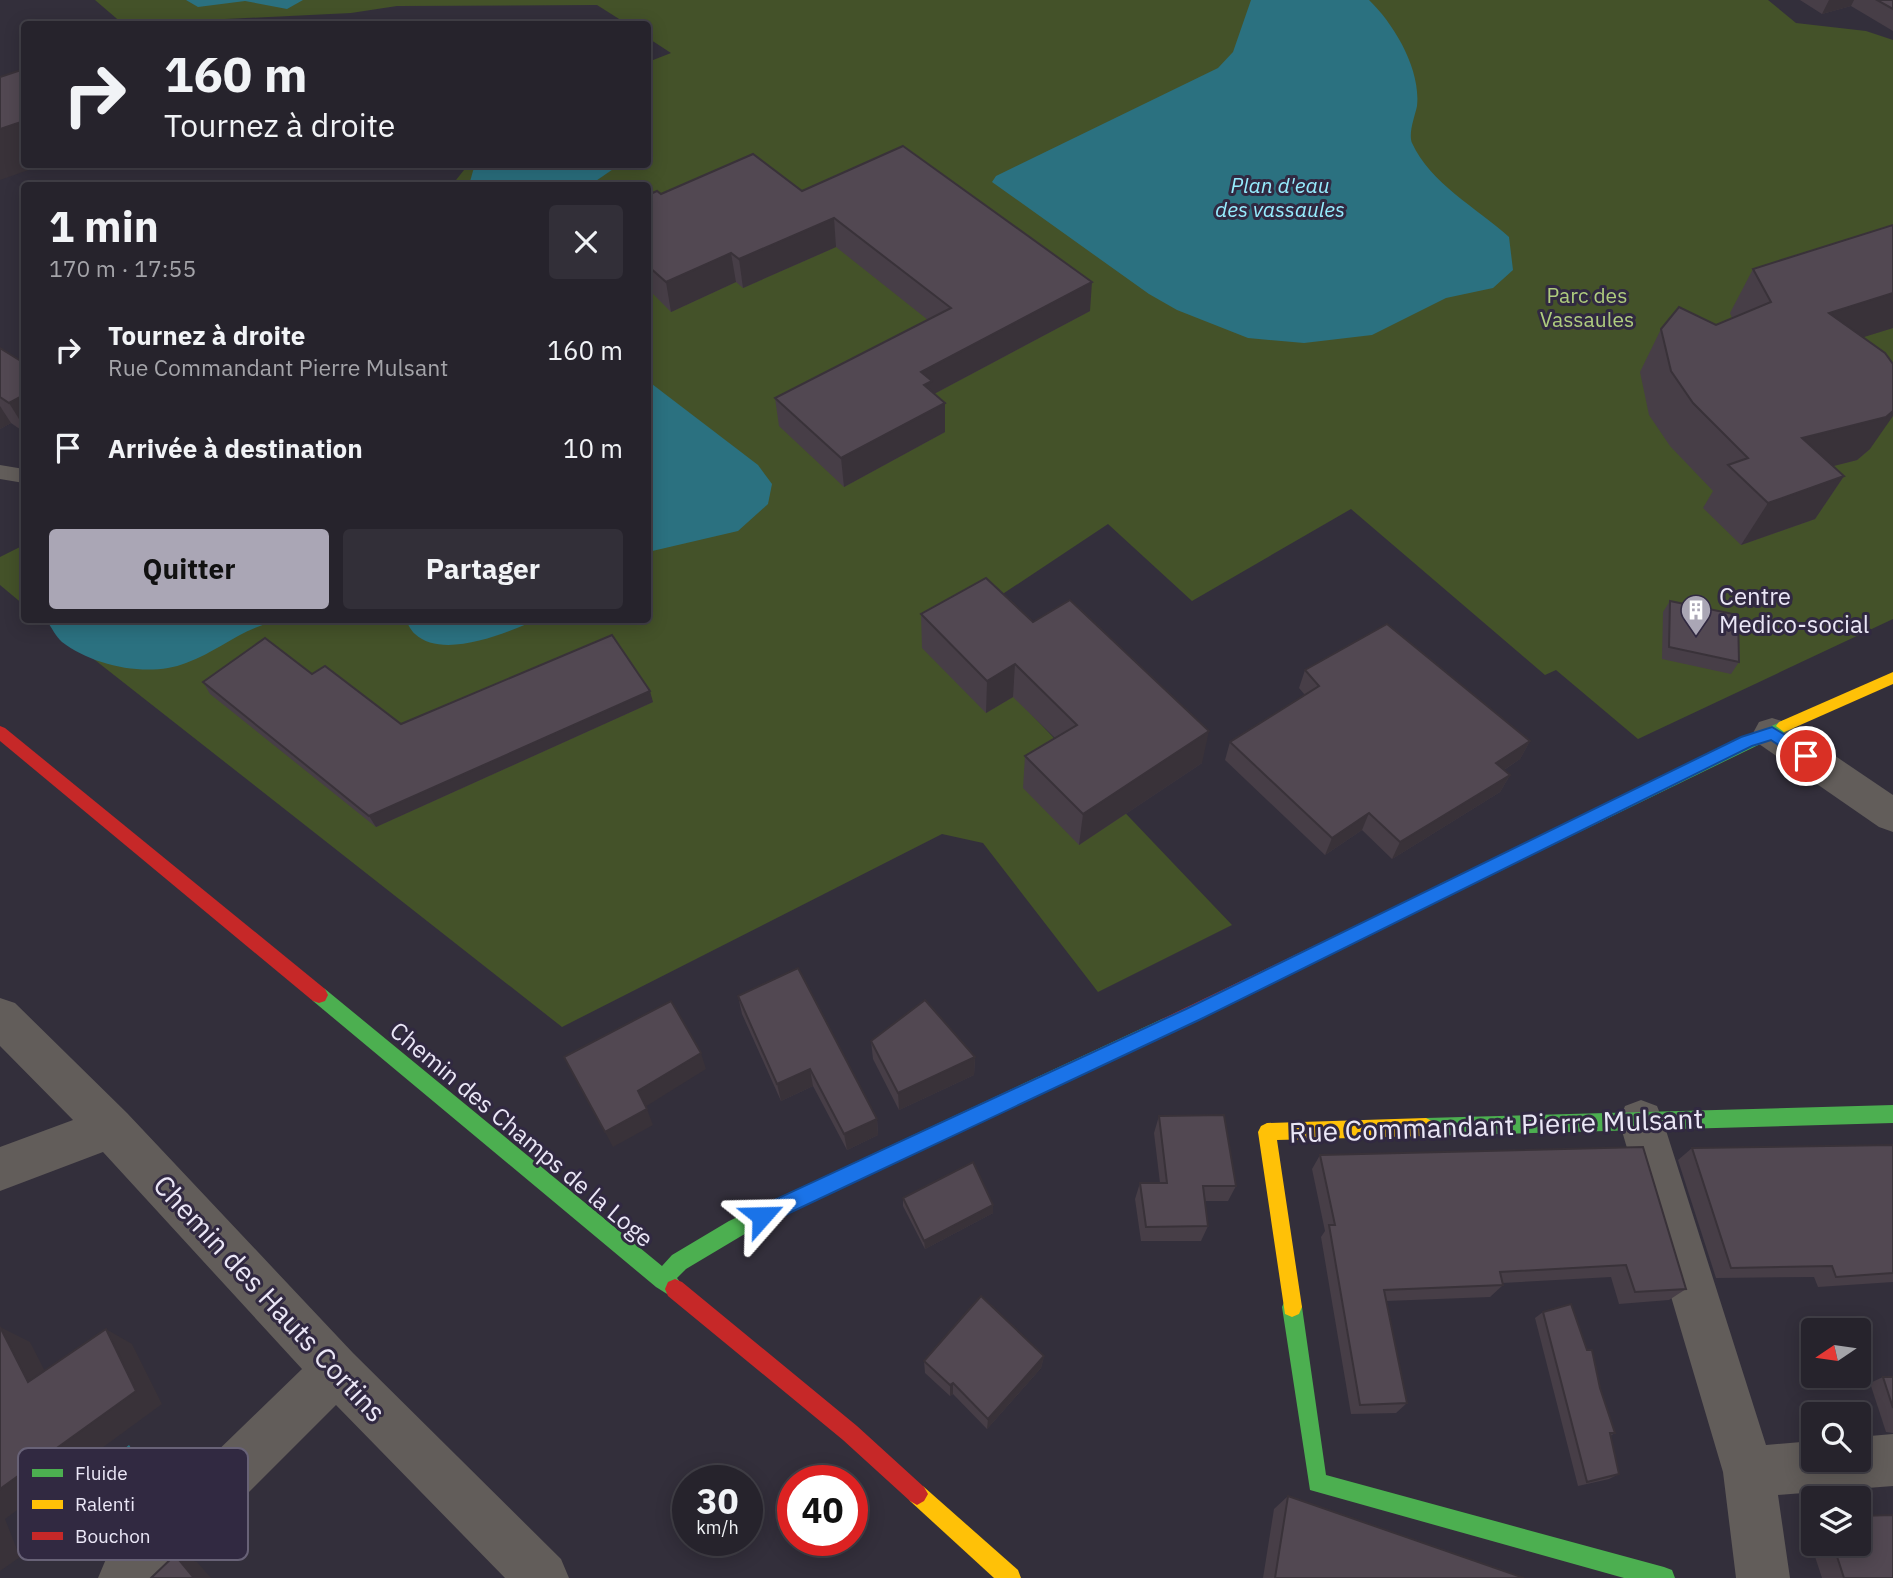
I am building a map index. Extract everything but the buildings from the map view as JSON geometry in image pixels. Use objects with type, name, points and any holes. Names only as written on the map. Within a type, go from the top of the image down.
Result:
[{"type":"street","points":[[663,1280],[679,1262],[736,1228],[1192,1014],[1746,741],[1772,733],[1893,678]]},
{"type":"street","name":"Chemin des Champs de la Loge","points":[[0,732],[850,1433],[1010,1578]]},
{"type":"street","points":[[1772,733],[1893,816]]},
{"type":"street","name":"Chemin des Hauts Cortins","points":[[0,1017],[111,1128],[336,1370],[542,1578]]},
{"type":"street","name":"Rue Commandant Pierre Mulsant","points":[[1664,1578],[1317,1483],[1268,1132],[1893,1114]]},
{"type":"street","points":[[1641,1121],[1749,1472],[1763,1578]]},
{"type":"street","points":[[0,1169],[111,1128]]},
{"type":"street","points":[[248,1457],[336,1370]]},
{"type":"street","points":[[1749,1472],[1893,1460]]},
{"type":"street","points":[[125,1578],[143,1560]]},
{"type":"lane","points":[[0,472],[21,476]]},
{"type":"green space","name":"Parc des Vassaules","points":[[95,0],[1768,0],[1796,23],[1866,31],[1893,40],[1893,619],[1638,739],[1556,670],[1545,675],[1351,509],[1192,601],[1108,524],[950,629],[1232,925],[1098,992],[983,843],[942,834],[562,1027],[48,623],[651,623],[651,182],[454,182],[466,168],[651,168],[651,61],[671,53],[651,40],[651,21],[622,21],[597,5],[397,6],[351,13],[185,21],[120,21]]},
{"type":"green space","points":[[21,546],[21,602],[0,585],[0,557]]},
{"type":"water","points":[[186,0],[303,0],[287,9],[245,1],[198,7]]},
{"type":"water","name":"Plan d'eau des vassaules","points":[[1251,0],[1369,0],[1396,34],[1415,77],[1417,106],[1411,130],[1412,143],[1442,183],[1509,237],[1513,270],[1493,288],[1446,298],[1372,335],[1304,343],[1248,338],[1177,310],[1149,294],[992,182],[996,176],[1218,68],[1233,52]]},
{"type":"water","points":[[474,168],[615,168],[594,182],[470,182]]},
{"type":"water","points":[[651,383],[758,465],[772,484],[768,504],[738,531],[651,551]]},
{"type":"water","points":[[48,623],[270,623],[241,634],[186,663],[155,669],[122,667],[89,658],[58,637]]},
{"type":"water","points":[[408,623],[528,623],[475,642],[442,645],[427,641],[411,629]]},
{"type":"traffic: fast","points":[[1446,889],[1784,726]]},
{"type":"traffic: fast","points":[[319,995],[675,1289]]},
{"type":"traffic: fast","points":[[663,1280],[679,1262],[736,1228],[1168,1025]]},
{"type":"traffic: fast","points":[[1426,1127],[1893,1114]]},
{"type":"traffic: fast","points":[[1292,1307],[1317,1483],[1664,1578]]},
{"type":"traffic: slow","points":[[1784,726],[1893,678]]},
{"type":"traffic: slow","points":[[1292,1307],[1267,1132],[1426,1127]]},
{"type":"traffic: slow","points":[[917,1494],[1010,1578]]},
{"type":"traffic: jam","points":[[0,732],[319,995]]},
{"type":"traffic: jam","points":[[1168,1025],[1446,889]]},
{"type":"traffic: jam","points":[[675,1289],[850,1433],[917,1494]]},
{"type":"place","name":"Centre Medico-social","points":[[1696,637]]},
{"type":"route","points":[[762,1216],[1192,1014],[1746,741],[1772,733],[1806,756]]}]
